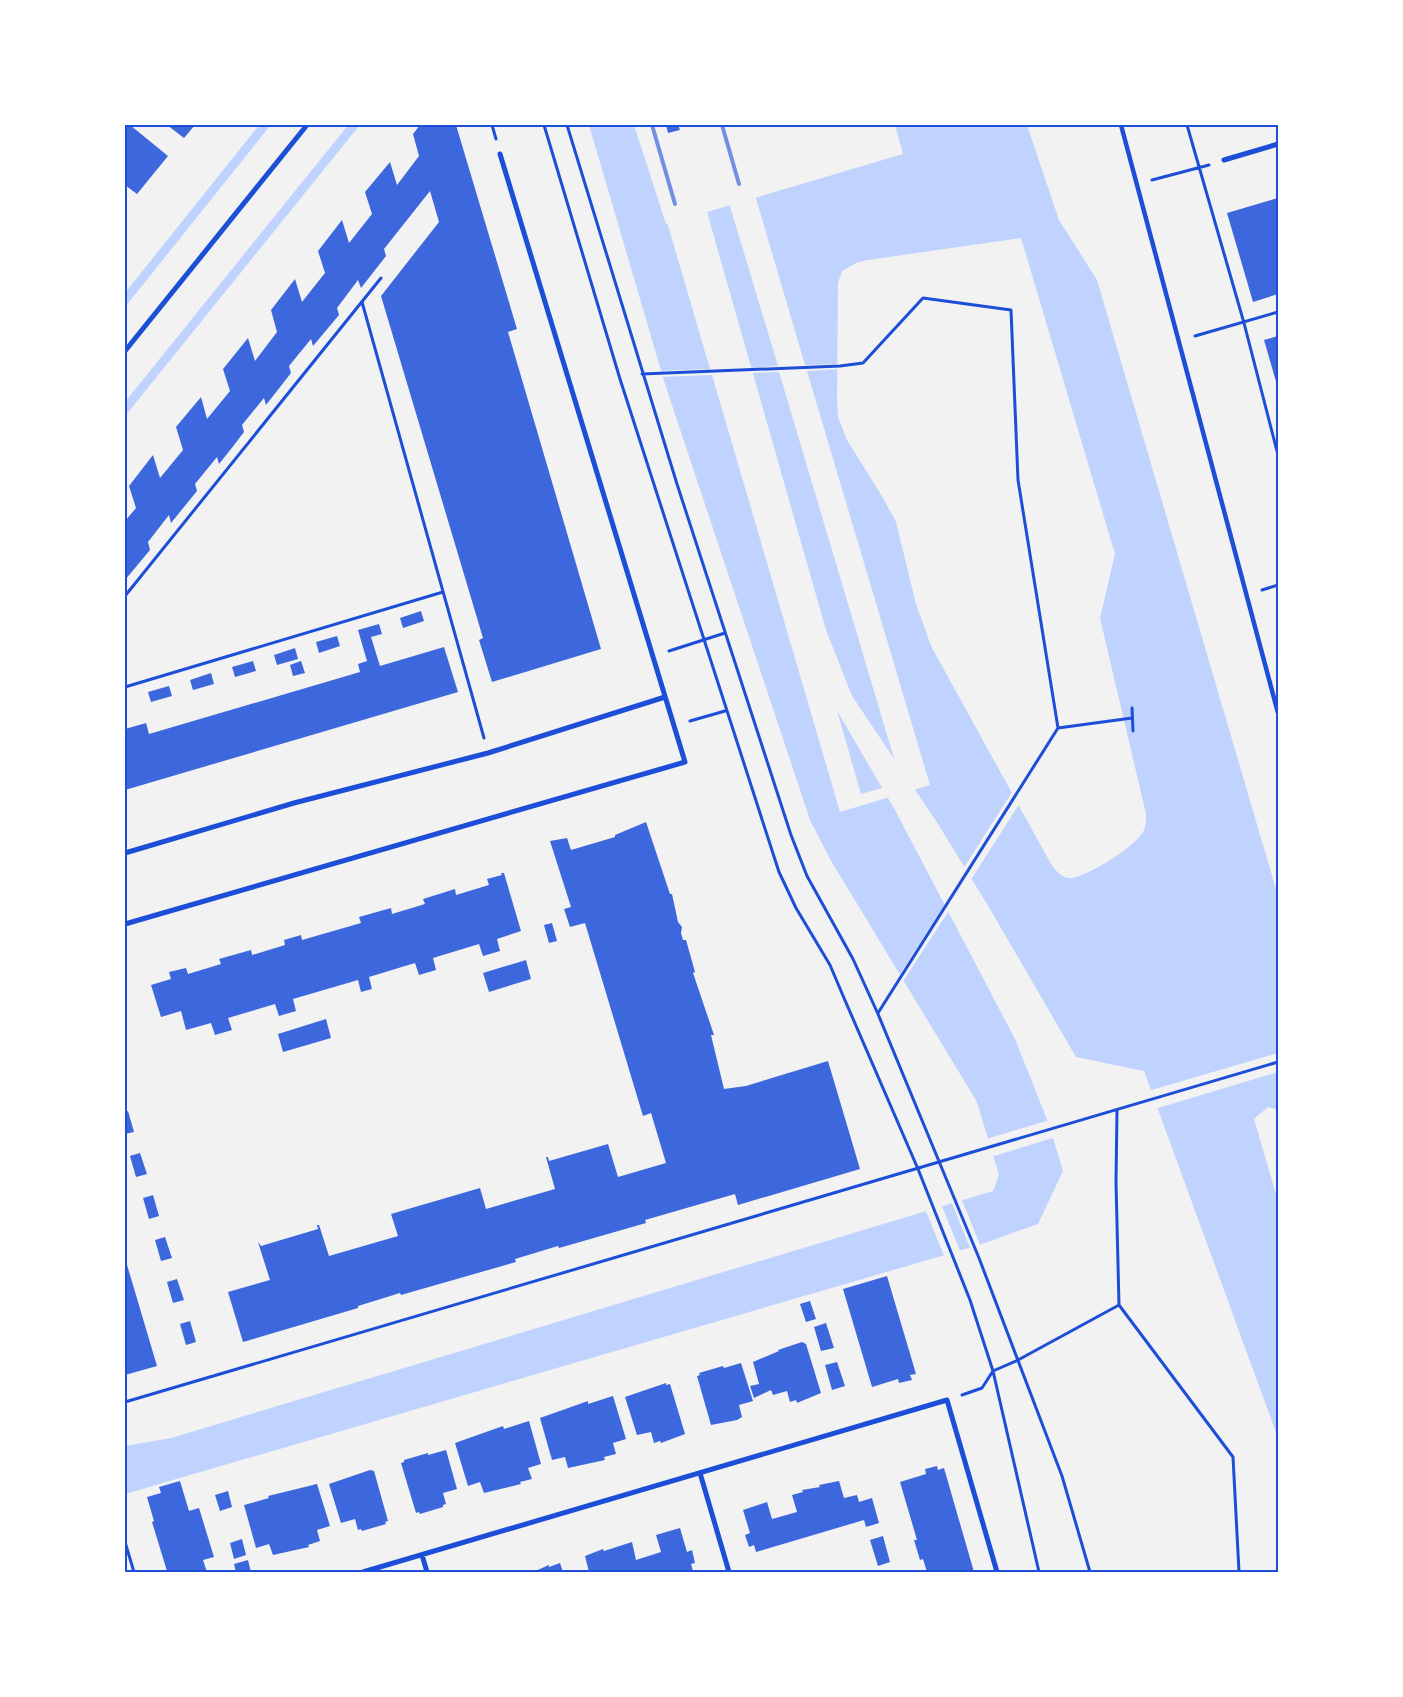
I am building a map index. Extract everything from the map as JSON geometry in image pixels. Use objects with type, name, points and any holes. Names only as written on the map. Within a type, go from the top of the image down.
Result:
[{"type":"street","points":[[125,351],[307,125]]},
{"type":"street","points":[[1121,125],[1278,713]]},
{"type":"street","points":[[1224,160],[1278,144]]},
{"type":"street","points":[[125,924],[685,762],[500,154]]},
{"type":"street","points":[[125,853],[294,803],[488,753],[665,697]]},
{"type":"street","points":[[364,1572],[947,1400],[998,1572]]},
{"type":"street","points":[[700,1473],[729,1572]]},
{"type":"street","points":[[422,1555],[427,1572]]},
{"type":"path","points":[[544,125],[620,379],[779,872],[796,908],[830,965],[918,1169],[956,1264],[994,1371],[1040,1572]]},
{"type":"path","points":[[567,125],[642,374],[791,835],[807,876],[853,959],[878,1014],[980,1258],[1062,1476],[1090,1572]]},
{"type":"path","points":[[1187,125],[1244,323],[1278,454]]},
{"type":"path","points":[[1136,184],[1224,160]]},
{"type":"path","points":[[125,596],[381,278]]},
{"type":"path","points":[[642,374],[840,366],[864,362],[924,298],[1011,310],[1018,480],[1058,728],[878,1014]]},
{"type":"path","points":[[362,302],[488,753]]},
{"type":"path","points":[[1177,340],[1244,323],[1278,312]]},
{"type":"path","points":[[125,687],[443,592]]},
{"type":"path","points":[[653,656],[725,633]]},
{"type":"path","points":[[1132,708],[1133,731]]},
{"type":"path","points":[[674,726],[726,711]]},
{"type":"path","points":[[1058,728],[1132,718]]},
{"type":"path","points":[[125,1402],[1278,1062]]},
{"type":"path","points":[[1117,1110],[1116,1182],[1119,1305],[1234,1457],[1239,1572]]},
{"type":"path","points":[[947,1400],[982,1388],[994,1371],[1119,1305]]},
{"type":"path","points":[[125,1542],[134,1572]]},
{"type":"water","points":[[589,125],[634,125],[666,224],[673,223],[795,643],[803,661],[832,702],[895,810],[1015,1039],[1048,1122],[1063,1171],[1038,1224],[979,1245],[125,1494],[125,1446],[171,1438],[993,1191],[999,1175],[977,1102],[830,859],[810,820],[665,384]]},
{"type":"water","points":[[895,125],[1027,125],[1059,220],[1097,280],[1278,896],[1278,1110],[1268,1107],[1254,1119],[1278,1201],[1278,1438],[1144,1071],[1076,1057],[938,824],[852,696],[826,630],[707,212],[903,154]],"holes":[[[1021,238],[1115,554],[1100,618],[1146,814],[1146,824],[1140,836],[1122,852],[1087,873],[1069,878],[1059,873],[1051,864],[931,646],[916,604],[896,522],[847,440],[838,417],[838,283],[842,271],[858,262],[868,260]]]},
{"type":"pier","points":[[755,195],[805,365],[840,364],[840,369],[807,371],[930,785],[913,790],[896,765],[779,372],[750,373],[749,368],[778,366],[729,203]]},
{"type":"pier","points":[[660,198],[668,221],[675,222],[797,642],[805,659],[834,700],[861,794],[885,787],[890,797],[840,812],[712,375],[660,377],[659,371],[710,369]]},
{"type":"pier","points":[[1012,792],[1020,803],[970,881],[963,869]]},
{"type":"pier","points":[[946,902],[950,909],[902,983],[898,977]]},
{"type":"pier","points":[[1278,1053],[1278,1072],[1155,1109],[1148,1091]]},
{"type":"pier","points":[[1050,1120],[1056,1137],[991,1157],[986,1139]]},
{"type":"pier","points":[[961,1198],[981,1247],[971,1250],[951,1201]]},
{"type":"pier","points":[[941,1204],[961,1253],[945,1258],[925,1209]]},
{"type":"building","points":[[125,125],[130,125],[168,156],[137,194],[125,185]]},
{"type":"building","points":[[167,125],[195,125],[184,138]]},
{"type":"building","points":[[420,125],[456,125],[517,329],[508,332],[601,649],[492,682],[479,640],[483,638],[381,296],[439,222],[430,191],[384,249],[386,256],[361,288],[358,280],[337,308],[339,315],[313,346],[311,339],[289,366],[291,373],[266,405],[264,398],[242,425],[244,432],[219,464],[217,457],[195,484],[197,491],[171,523],[169,515],[148,542],[150,550],[125,580],[125,521],[136,508],[129,486],[153,455],[160,478],[183,450],[176,427],[201,397],[207,419],[230,391],[223,369],[248,338],[255,361],[277,332],[271,310],[295,279],[302,302],[325,273],[318,251],[342,220],[349,243],[372,214],[365,192],[390,162],[397,185],[419,156],[413,134]]},
{"type":"building","points":[[666,125],[678,125],[680,130],[668,133]]},
{"type":"building","points":[[1278,198],[1278,294],[1253,302],[1227,213]]},
{"type":"building","points":[[1278,336],[1278,385],[1277,385],[1264,340]]},
{"type":"building","points":[[421,611],[424,621],[403,628],[400,618]]},
{"type":"building","points":[[379,624],[382,634],[371,637],[380,666],[444,647],[458,692],[125,790],[125,729],[146,723],[149,734],[360,672],[358,664],[367,661],[358,630]]},
{"type":"building","points":[[337,636],[340,646],[319,653],[316,642]]},
{"type":"building","points":[[295,648],[298,659],[277,665],[274,655]]},
{"type":"building","points":[[253,661],[256,671],[235,677],[232,667]]},
{"type":"building","points":[[301,661],[305,673],[293,676],[290,665]]},
{"type":"building","points":[[211,673],[214,684],[193,690],[190,680]]},
{"type":"building","points":[[169,686],[172,696],[151,702],[148,692]]},
{"type":"building","points":[[646,822],[670,894],[672,894],[678,922],[682,927],[683,940],[686,940],[695,972],[693,973],[714,1035],[711,1035],[724,1089],[746,1086],[828,1061],[860,1169],[738,1205],[735,1194],[645,1220],[646,1223],[559,1248],[558,1246],[515,1259],[516,1262],[401,1295],[400,1293],[358,1306],[358,1308],[243,1342],[228,1292],[270,1280],[258,1242],[261,1246],[318,1229],[317,1225],[319,1225],[329,1256],[398,1236],[391,1214],[480,1188],[486,1209],[555,1189],[546,1157],[548,1157],[549,1161],[608,1144],[618,1177],[666,1163],[651,1113],[643,1116],[585,923],[570,927],[564,909],[571,907],[550,841],[567,838],[571,850],[615,837],[615,835]]},
{"type":"building","points":[[501,873],[504,873],[521,931],[497,939],[500,951],[483,956],[479,944],[433,958],[436,970],[419,975],[415,963],[369,977],[372,989],[361,992],[358,980],[293,999],[296,1011],[279,1016],[275,1004],[228,1018],[232,1030],[215,1035],[211,1023],[186,1030],[181,1011],[161,1017],[151,985],[171,979],[169,972],[186,968],[188,974],[221,964],[219,959],[251,950],[252,955],[285,945],[284,940],[301,935],[302,940],[361,923],[359,917],[391,908],[392,914],[425,904],[423,899],[455,889],[456,895],[489,885],[487,879],[502,875]]},
{"type":"building","points":[[552,923],[557,941],[549,943],[544,925]]},
{"type":"building","points":[[526,960],[531,979],[489,992],[483,973]]},
{"type":"building","points":[[326,1019],[331,1038],[283,1052],[278,1034]]},
{"type":"building","points":[[128,1111],[134,1132],[125,1134],[125,1112]]},
{"type":"building","points":[[140,1153],[147,1174],[136,1177],[130,1156]]},
{"type":"building","points":[[153,1195],[159,1216],[149,1219],[143,1198]]},
{"type":"building","points":[[165,1237],[172,1258],[161,1261],[155,1240]]},
{"type":"building","points":[[125,1258],[157,1366],[125,1375]]},
{"type":"building","points":[[887,1276],[916,1374],[910,1375],[912,1380],[899,1383],[898,1379],[872,1387],[843,1289]]},
{"type":"building","points":[[177,1279],[184,1300],[173,1303],[167,1282]]},
{"type":"building","points":[[810,1301],[816,1319],[806,1322],[800,1304]]},
{"type":"building","points":[[190,1321],[196,1342],[186,1345],[180,1324]]},
{"type":"building","points":[[826,1323],[834,1348],[821,1351],[814,1327]]},
{"type":"building","points":[[802,1342],[806,1344],[821,1393],[797,1403],[796,1400],[790,1402],[787,1391],[773,1395],[771,1390],[754,1398],[750,1386],[759,1384],[753,1362],[778,1350]]},
{"type":"building","points":[[837,1362],[845,1386],[832,1390],[825,1365]]},
{"type":"building","points":[[741,1363],[753,1401],[739,1405],[742,1417],[737,1420],[711,1425],[697,1376],[700,1375],[699,1373]]},
{"type":"building","points":[[666,1383],[666,1385],[670,1384],[685,1434],[661,1443],[660,1441],[654,1443],[651,1432],[637,1435],[625,1397]]},
{"type":"building","points":[[613,1396],[626,1439],[613,1443],[616,1454],[604,1457],[605,1460],[568,1468],[565,1457],[552,1460],[540,1418],[588,1401],[588,1404]]},
{"type":"building","points":[[529,1421],[541,1464],[528,1468],[532,1479],[520,1482],[521,1484],[484,1493],[480,1482],[468,1486],[455,1443],[503,1426],[504,1429]]},
{"type":"building","points":[[446,1450],[457,1489],[443,1493],[446,1504],[443,1507],[420,1514],[419,1512],[416,1513],[401,1463],[404,1460],[428,1453],[428,1455]]},
{"type":"building","points":[[937,1466],[938,1470],[944,1468],[974,1572],[927,1572],[923,1559],[920,1560],[914,1540],[917,1540],[900,1482],[926,1474],[925,1469]]},
{"type":"building","points":[[370,1470],[374,1471],[388,1521],[385,1522],[386,1524],[362,1531],[361,1529],[358,1530],[355,1519],[341,1523],[329,1484]]},
{"type":"building","points":[[180,1481],[189,1511],[199,1508],[214,1557],[203,1560],[207,1572],[167,1571],[152,1522],[154,1521],[147,1497],[161,1493],[159,1487]]},
{"type":"building","points":[[839,1481],[844,1498],[857,1495],[859,1502],[872,1498],[879,1523],[866,1527],[864,1520],[756,1552],[754,1545],[749,1547],[745,1535],[750,1533],[743,1510],[767,1502],[772,1519],[797,1512],[792,1495],[803,1492],[802,1490]]},
{"type":"building","points":[[317,1484],[330,1526],[317,1530],[320,1541],[308,1545],[309,1547],[273,1555],[269,1544],[256,1548],[244,1505],[269,1498],[268,1496]]},
{"type":"building","points":[[228,1491],[232,1507],[220,1511],[215,1495]]},
{"type":"building","points":[[680,1528],[687,1552],[692,1550],[695,1563],[691,1564],[693,1571],[589,1572],[585,1556],[603,1549],[604,1551],[632,1542],[636,1560],[661,1552],[656,1535]]},
{"type":"building","points":[[883,1536],[890,1562],[878,1566],[870,1540]]},
{"type":"building","points":[[242,1539],[246,1555],[234,1559],[230,1543]]},
{"type":"building","points":[[248,1560],[251,1572],[236,1572],[234,1564]]},
{"type":"building","points":[[560,1563],[563,1572],[533,1572],[549,1565],[549,1567]]},
{"type":"waterway","points":[[125,300],[265,125]]},
{"type":"waterway","points":[[125,409],[354,125]]},
{"type":"railway","points":[[652,125],[675,204]]},
{"type":"railway","points":[[722,125],[739,184]]}]
